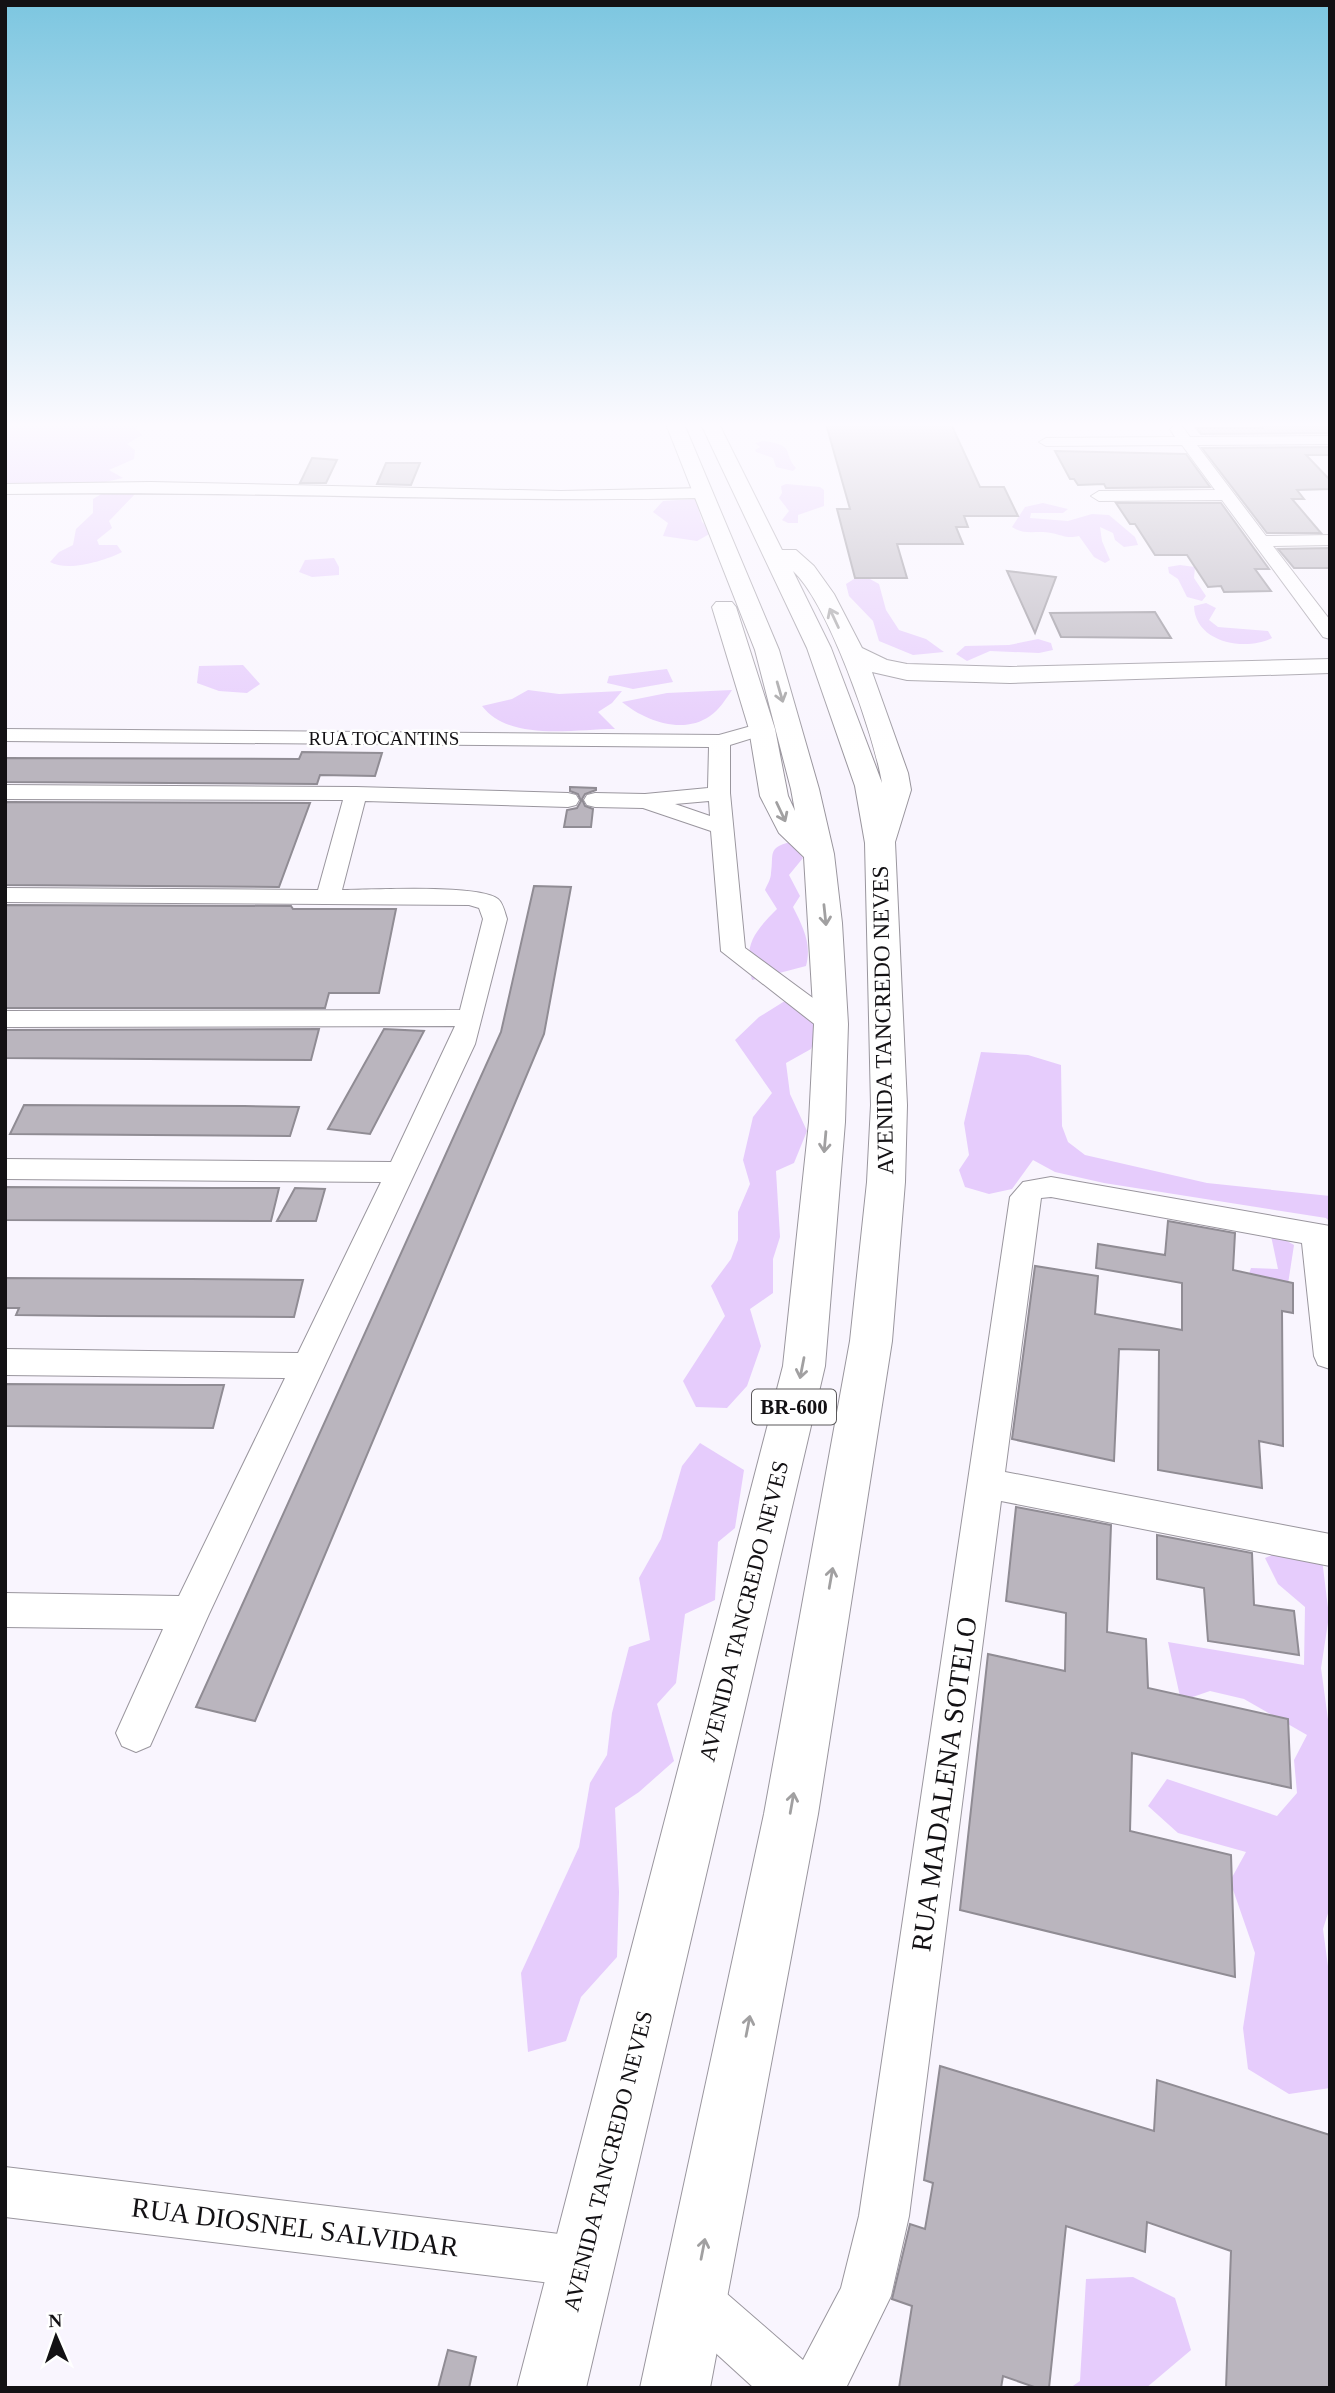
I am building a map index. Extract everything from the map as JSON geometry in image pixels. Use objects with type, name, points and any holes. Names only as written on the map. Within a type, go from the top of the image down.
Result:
[{"type":"main road","name":"AVENIDA TANCREDO NEVES","points":[[551,2388],[804,1366],[827,1122],[831,1024],[826,923],[818,854],[848,785],[819,648],[735,536]]},
{"type":"main road","name":"AVENIDA TANCREDO NEVES","points":[[675,2388],[791,1814],[871,1341],[886,1182],[889,1105],[880,843],[767,650],[758,568],[747,536]]},
{"type":"main road","points":[[758,568],[850,652],[889,705]]},
{"type":"main road","points":[[758,568],[764,742],[774,796],[789,827],[818,854]]},
{"type":"main road","points":[[850,652],[879,666],[907,672],[1010,675],[1330,666]]},
{"type":"main road","points":[[764,742],[778,769],[848,785],[889,705],[908,691],[940,681],[1010,675]]},
{"type":"street","points":[[1255,536],[1329,629]]},
{"type":"street","points":[[1259,541],[1330,540]]},
{"type":"street","name":"RUA TOCANTINS","points":[[5,735],[764,742]]},
{"type":"street","points":[[720,741],[719,793],[733,951],[831,1024]]},
{"type":"street","points":[[5,792],[356,794],[568,800]]},
{"type":"street","points":[[595,800],[645,801],[719,793]]},
{"type":"street","points":[[328,898],[356,794]]},
{"type":"street","points":[[645,801],[722,827]]},
{"type":"street","points":[[5,895],[471,898],[489,904],[495,919],[471,1018],[402,1172],[190,1613],[136,1733]]},
{"type":"street","points":[[5,1018],[471,1018]]},
{"type":"street","points":[[5,1169],[402,1172]]},
{"type":"street","name":"RUA MADALENA SOTELO","points":[[817,2388],[865,2296],[884,2216],[1025,1197],[1033,1189],[1051,1187],[1323,1235]]},
{"type":"street","points":[[1323,1235],[1330,1356]]},
{"type":"street","points":[[5,1362],[309,1366]]},
{"type":"street","points":[[985,1483],[1330,1550]]},
{"type":"street","points":[[5,1610],[190,1613]]},
{"type":"street","name":"RUA DIOSNEL SALVIDAR","points":[[5,2192],[584,2262]]},
{"type":"street","points":[[693,2298],[794,2388]]},
{"type":"shaded area","points":[[75,536],[102,536],[97,540],[99,545],[117,545],[122,552],[76,566],[50,562],[59,552],[73,545]]},
{"type":"shaded area","points":[[663,536],[706,536],[697,541]]},
{"type":"shaded area","points":[[1062,536],[1101,536],[1110,560],[1105,563],[1094,557],[1079,536]]},
{"type":"shaded area","points":[[1114,536],[1133,536],[1138,545],[1124,547]]},
{"type":"shaded area","points":[[334,558],[339,567],[339,575],[312,577],[299,572],[305,560]]},
{"type":"shaded area","points":[[1168,567],[1195,567],[1194,578],[1206,596],[1202,601],[1187,597],[1178,579],[1169,573]]},
{"type":"shaded area","points":[[854,579],[870,579],[879,584],[886,610],[899,630],[926,639],[944,652],[913,655],[879,641],[873,621],[849,596],[846,584]]},
{"type":"shaded area","points":[[1206,603],[1216,608],[1209,620],[1218,627],[1268,631],[1272,638],[1261,642],[1235,644],[1212,636],[1196,618],[1194,606]]},
{"type":"shaded area","points":[[1038,639],[1051,643],[1053,650],[1039,653],[990,651],[967,661],[956,654],[965,646],[1009,645]]},
{"type":"shaded area","points":[[243,665],[260,684],[247,693],[219,691],[197,683],[199,666]]},
{"type":"shaded area","points":[[667,669],[673,682],[633,689],[607,683],[609,676]]},
{"type":"shaded area","points":[[528,690],[559,694],[622,691],[612,703],[598,712],[615,729],[525,729],[494,717],[482,706],[512,699]]},
{"type":"shaded area","points":[[732,690],[713,714],[688,725],[653,720],[622,702],[667,693]]},
{"type":"shaded area","points":[[790,842],[803,858],[789,875],[800,896],[793,907],[807,943],[806,966],[752,980],[749,958],[752,941],[777,909],[765,890],[771,875],[773,853],[778,847]]},
{"type":"shaded area","points":[[788,999],[820,1024],[811,1049],[786,1063],[790,1094],[807,1131],[794,1163],[776,1171],[780,1237],[773,1259],[773,1293],[750,1309],[761,1346],[747,1386],[727,1408],[696,1407],[683,1381],[725,1316],[711,1286],[731,1259],[738,1240],[738,1212],[750,1184],[743,1160],[753,1117],[772,1093],[735,1040],[759,1017]]},
{"type":"shaded area","points":[[981,1052],[1028,1055],[1061,1065],[1062,1126],[1068,1142],[1085,1155],[1207,1183],[1330,1196],[1330,1222],[1326,1218],[1104,1183],[1055,1172],[1033,1160],[1012,1189],[989,1194],[965,1187],[959,1170],[969,1155],[964,1123]]},
{"type":"shaded area","points":[[1270,1231],[1294,1245],[1286,1297],[1245,1286],[1251,1268],[1278,1269]]},
{"type":"shaded area","points":[[700,1443],[744,1470],[735,1528],[718,1542],[715,1600],[685,1614],[676,1683],[657,1704],[674,1761],[639,1792],[615,1808],[619,1892],[617,1957],[581,1997],[566,2041],[528,2052],[521,1973],[579,1847],[590,1783],[607,1755],[612,1713],[629,1647],[650,1640],[639,1578],[661,1539],[682,1466]]},
{"type":"shaded area","points":[[1290,1547],[1322,1559],[1329,1616],[1321,1668],[1330,1734],[1330,1907],[1323,1929],[1330,1981],[1330,2088],[1289,2094],[1248,2069],[1243,2028],[1255,1953],[1230,1881],[1246,1852],[1178,1833],[1148,1806],[1167,1779],[1277,1816],[1297,1793],[1294,1760],[1307,1735],[1244,1699],[1210,1691],[1181,1701],[1168,1642],[1304,1665],[1305,1607],[1278,1584],[1265,1558]]},
{"type":"shaded area","points":[[1133,2277],[1175,2298],[1191,2350],[1146,2388],[1070,2388],[1080,2381],[1086,2279]]},
{"type":"building","points":[[844,536],[960,536],[963,544],[897,544],[907,578],[855,578]]},
{"type":"building","points":[[1143,536],[1245,536],[1269,569],[1255,569],[1271,591],[1224,592],[1221,586],[1208,587],[1187,555],[1155,555]]},
{"type":"building","points":[[1330,548],[1330,568],[1294,568],[1278,549]]},
{"type":"building","points":[[1007,571],[1056,577],[1035,633]]},
{"type":"building","points":[[1155,612],[1171,638],[1061,637],[1050,613]]},
{"type":"building","points":[[302,752],[382,753],[375,776],[320,775],[317,784],[5,782],[5,758],[299,759]]},
{"type":"building","points":[[570,787],[596,788],[582,799],[585,806],[593,809],[591,827],[564,827],[567,810],[577,808],[581,801],[578,794],[570,791]]},
{"type":"building","points":[[5,802],[310,803],[279,887],[5,885]]},
{"type":"building","points":[[534,886],[571,887],[544,1034],[255,1721],[196,1707],[501,1032]]},
{"type":"building","points":[[5,905],[396,909],[379,993],[329,993],[325,1008],[5,1008]]},
{"type":"building","points":[[319,1029],[311,1060],[5,1058],[5,1030]]},
{"type":"building","points":[[384,1029],[424,1031],[370,1134],[328,1129]]},
{"type":"building","points":[[24,1105],[299,1107],[290,1136],[10,1134]]},
{"type":"building","points":[[5,1187],[279,1188],[271,1221],[5,1220]]},
{"type":"building","points":[[295,1188],[325,1189],[316,1221],[277,1221]]},
{"type":"building","points":[[1168,1221],[1235,1233],[1233,1270],[1293,1283],[1293,1313],[1282,1311],[1283,1446],[1259,1441],[1262,1488],[1158,1470],[1159,1350],[1119,1349],[1114,1461],[1012,1439],[1035,1266],[1098,1276],[1095,1314],[1182,1330],[1182,1283],[1096,1268],[1098,1244],[1165,1255]]},
{"type":"building","points":[[5,1278],[303,1280],[294,1317],[100,1316],[16,1315],[19,1308],[5,1308]]},
{"type":"building","points":[[5,1384],[224,1385],[213,1428],[5,1426]]},
{"type":"building","points":[[1016,1507],[1111,1525],[1107,1632],[1146,1639],[1148,1688],[1288,1719],[1291,1788],[1132,1753],[1130,1831],[1231,1855],[1235,1977],[960,1910],[988,1654],[1065,1671],[1066,1613],[1006,1601]]},
{"type":"building","points":[[1157,1535],[1252,1553],[1254,1605],[1294,1611],[1299,1655],[1208,1641],[1204,1588],[1157,1579]]},
{"type":"building","points":[[940,2066],[1154,2131],[1157,2080],[1330,2135],[1330,2388],[1226,2388],[1231,2251],[1147,2222],[1145,2252],[1066,2226],[1049,2388],[1037,2388],[1003,2376],[1001,2388],[899,2388],[912,2306],[892,2299],[910,2224],[925,2229],[933,2183],[924,2180]]},
{"type":"building","points":[[448,2350],[476,2357],[469,2388],[438,2388]]}]
